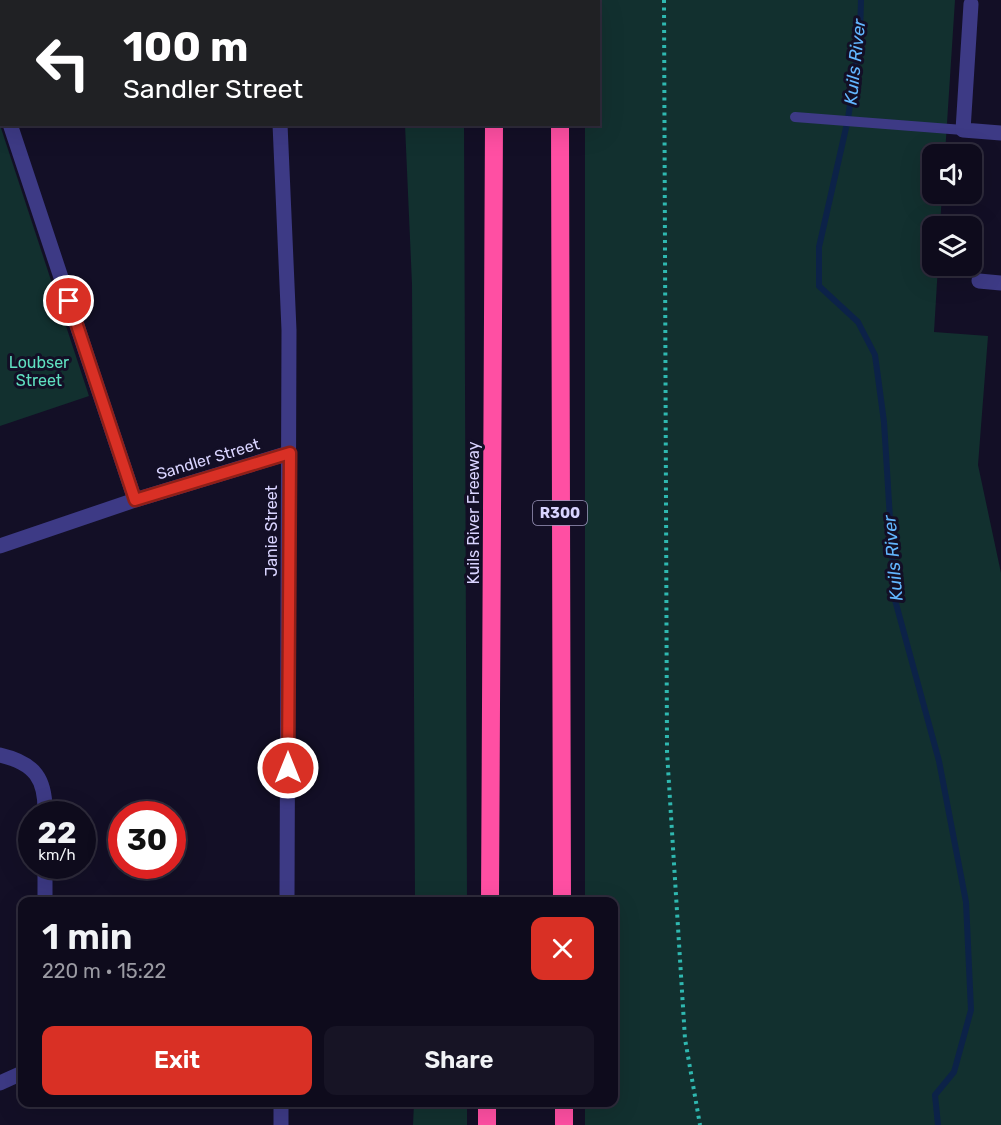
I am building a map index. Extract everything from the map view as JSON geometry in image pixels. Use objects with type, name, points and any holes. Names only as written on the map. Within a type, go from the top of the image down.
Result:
[{"type":"highway","name":"Kuils River Freeway","points":[[490,897],[494,126]]},
{"type":"highway","name":"R300","points":[[560,126],[562,897]]},
{"type":"highway","points":[[487,1107],[487,1125]]},
{"type":"highway","points":[[564,1107],[564,1125]]},
{"type":"street","points":[[970,4],[963,130],[1001,133]]},
{"type":"street","points":[[11,126],[135,500]]},
{"type":"street","name":"Janie Street","points":[[280,126],[289,330],[287,897]]},
{"type":"street","points":[[979,281],[1001,283]]},
{"type":"street","name":"Sandler Street","points":[[0,546],[135,500],[290,453]]},
{"type":"street","points":[[0,755],[23,762],[37,774],[44,790],[44,801]]},
{"type":"street","points":[[45,879],[45,897]]},
{"type":"street","points":[[0,1083],[18,1075]]},
{"type":"street","points":[[281,1107],[281,1125]]},
{"type":"lane","points":[[795,117],[963,130]]},
{"type":"path","points":[[664,0],[667,752],[686,1039],[700,1125]]},
{"type":"green space","points":[[600,0],[955,0],[946,144],[922,144],[922,204],[941,204],[941,216],[922,216],[922,276],[937,276],[934,332],[988,336],[978,465],[1001,573],[1001,1125],[585,1125],[585,1107],[618,1107],[618,897],[585,897],[585,126],[600,126]]},
{"type":"green space","name":"Loubser Street","points":[[0,126],[0,126],[89,396],[0,426]]},
{"type":"green space","points":[[405,126],[464,126],[467,897],[415,897],[412,284]]},
{"type":"green space","points":[[414,1107],[467,1107],[467,1125],[413,1125]]},
{"type":"waterway","name":"Kuils River","points":[[861,0],[860,35],[848,119],[819,247],[819,286],[858,322],[875,355],[884,422],[895,600],[939,761],[966,902],[971,1010],[954,1072],[935,1095],[938,1125]]},
{"type":"route","points":[[69,301],[135,500],[290,453],[288,768]]}]
